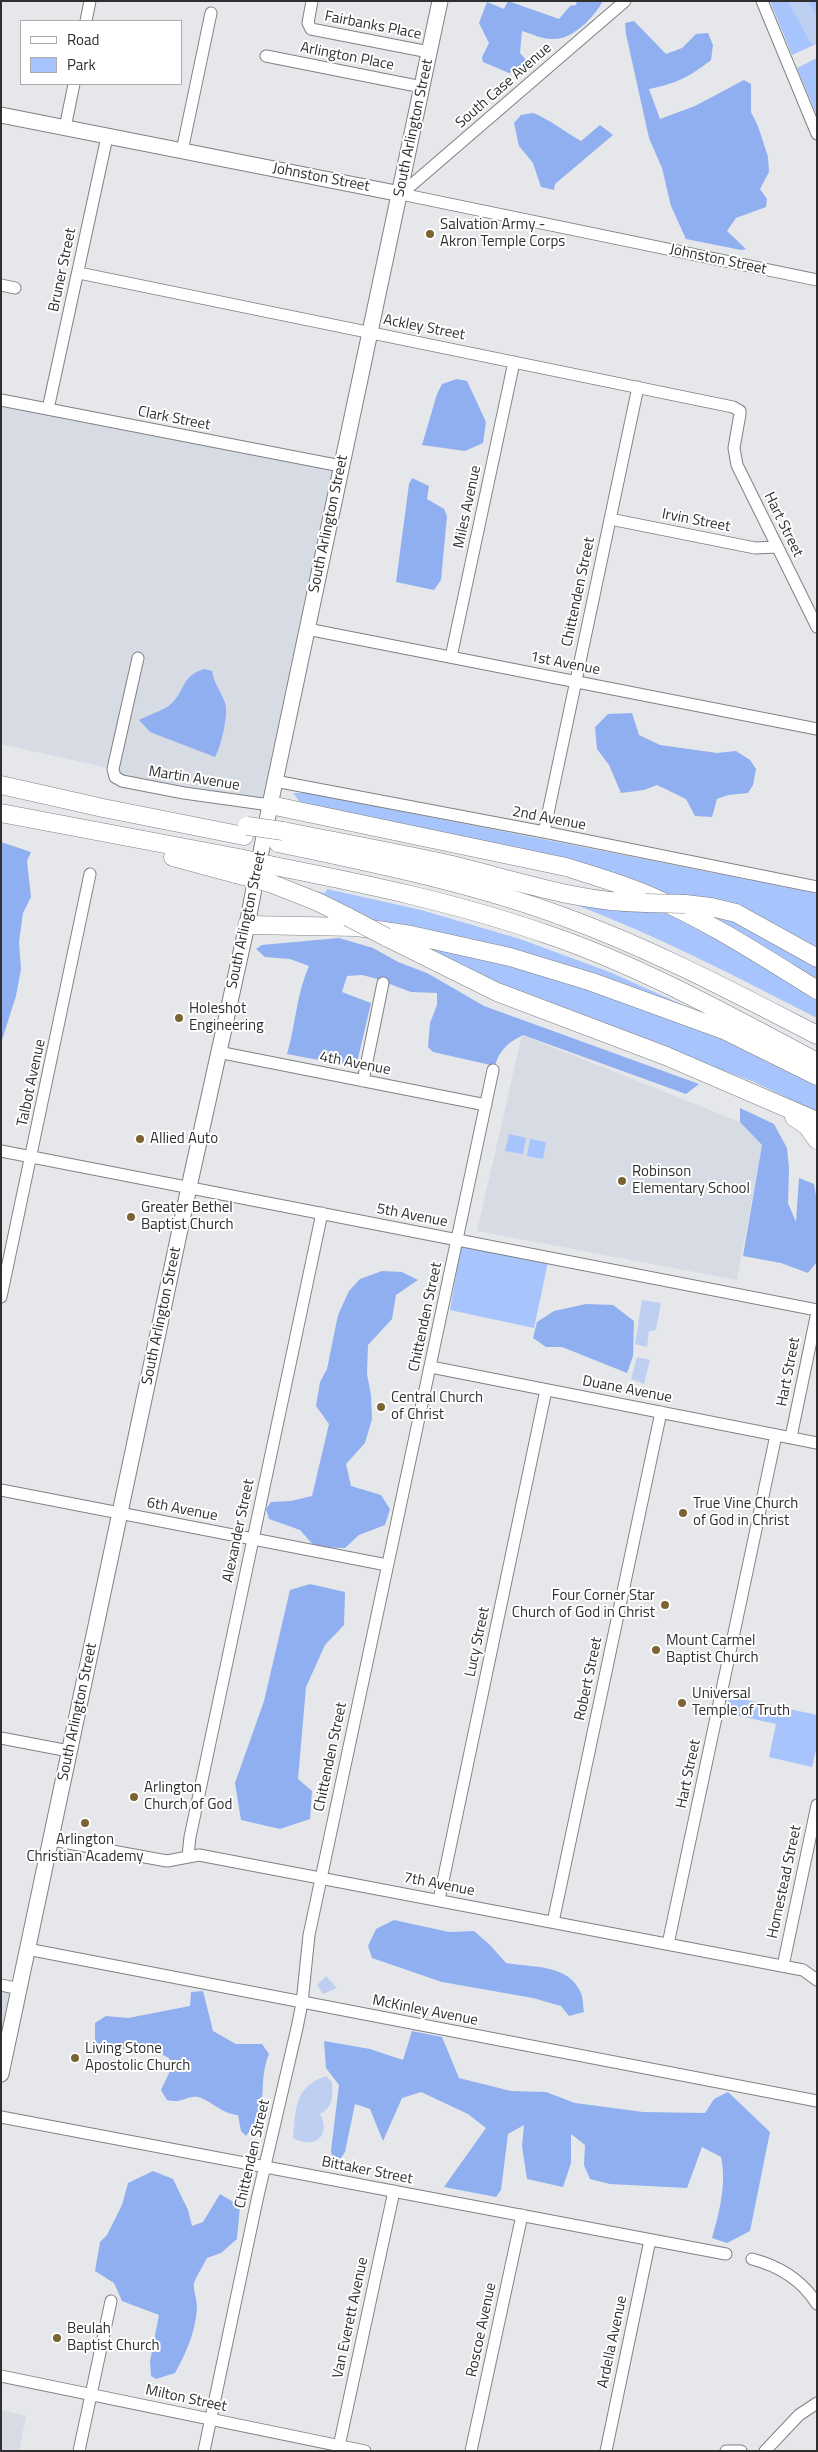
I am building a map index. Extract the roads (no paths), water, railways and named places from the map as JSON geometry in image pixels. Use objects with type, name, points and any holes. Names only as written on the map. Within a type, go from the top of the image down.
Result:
[{"type":"highway","points":[[1,785],[103,808],[439,862],[586,897],[626,903],[685,904],[736,913],[817,958]]},
{"type":"highway","points":[[270,805],[566,867],[610,881],[650,896],[719,930],[817,990]]},
{"type":"highway","points":[[1,813],[237,866],[274,866],[421,896],[547,934],[624,964],[690,994],[817,1062]]},
{"type":"highway","points":[[281,837],[460,884],[559,915],[666,958],[817,1035]]},
{"type":"highway","points":[[237,866],[270,883],[318,902],[497,992],[666,1056],[817,1121]]},
{"type":"highway","points":[[247,925],[322,925],[365,928],[411,935],[510,958],[592,982],[724,1030],[817,1076]]},
{"type":"highway","points":[[776,1103],[807,1126],[817,1140]]},
{"type":"main road","name":"South Arlington Street","points":[[1,2074],[52,1840],[119,1513],[247,925],[275,781],[341,466],[401,194],[440,1]]},
{"type":"main road","name":"Johnston Street","points":[[1,115],[401,194]]},
{"type":"street","points":[[86,20],[90,1]]},
{"type":"street","name":"Fairbanks Place","points":[[312,1],[308,23],[311,29],[429,52]]},
{"type":"street","name":"South Case Avenue","points":[[401,194],[625,1]]},
{"type":"street","points":[[762,1],[817,134]]},
{"type":"street","points":[[182,151],[211,13]]},
{"type":"street","name":"Arlington Place","points":[[266,56],[422,86]]},
{"type":"street","points":[[65,128],[74,85]]},
{"type":"street","name":"Bruner Street","points":[[48,409],[107,137]]},
{"type":"street","name":"Johnston Street","points":[[401,194],[817,280]]},
{"type":"street","name":"Ackley Street","points":[[78,273],[733,407],[740,414],[737,434]]},
{"type":"street","points":[[1,285],[15,288]]},
{"type":"street","name":"Miles Avenue","points":[[451,658],[514,362]]},
{"type":"street","name":"Chittenden Street","points":[[544,832],[638,387]]},
{"type":"street","name":"Clark Street","points":[[1,400],[341,466]]},
{"type":"street","name":"Hart Street","points":[[737,434],[734,456],[776,547],[817,627]]},
{"type":"street","name":"Irvin Street","points":[[610,519],[755,548],[776,547]]},
{"type":"street","name":"1st Avenue","points":[[307,629],[817,729]]},
{"type":"street","name":"Martin Avenue","points":[[138,658],[114,770],[115,777],[122,781],[184,793],[270,805]]},
{"type":"street","name":"2nd Avenue","points":[[275,781],[544,832],[817,887]]},
{"type":"street","name":"Talbot Avenue","points":[[1,1296],[32,1157],[90,874]]},
{"type":"street","points":[[363,1081],[383,983]]},
{"type":"street","name":"4th Avenue","points":[[218,1052],[486,1105]]},
{"type":"street","name":"Chittenden Street","points":[[204,2451],[302,2003],[309,1935],[493,1070]]},
{"type":"street","name":"5th Avenue","points":[[1,1152],[189,1187],[817,1311]]},
{"type":"street","name":"Alexander Street","points":[[188,1856],[190,1837],[322,1213]]},
{"type":"street","name":"Hart Street","points":[[791,1438],[817,1311]]},
{"type":"street","name":"Duane Avenue","points":[[431,1367],[817,1443]]},
{"type":"street","name":"Lucy Street","points":[[439,1900],[546,1390]]},
{"type":"street","name":"Robert Street","points":[[553,1922],[661,1412]]},
{"type":"street","name":"Hart Street","points":[[668,1944],[776,1435]]},
{"type":"street","name":"6th Avenue","points":[[1,1490],[387,1565]]},
{"type":"street","points":[[1,1738],[69,1751]]},
{"type":"street","name":"Homestead Street","points":[[783,1966],[817,1805]]},
{"type":"street","name":"7th Avenue","points":[[52,1840],[167,1861],[199,1855],[783,1966],[809,1972],[817,1980]]},
{"type":"street","name":"McKinley Avenue","points":[[28,1949],[817,2101]]},
{"type":"street","points":[[1,1985],[20,1989]]},
{"type":"street","name":"Bittaker Street","points":[[1,2116],[726,2254]]},
{"type":"street","name":"Van Everett Avenue","points":[[339,2448],[394,2191]]},
{"type":"street","name":"Roscoe Avenue","points":[[471,2451],[522,2216]]},
{"type":"street","name":"Ardella Avenue","points":[[606,2451],[650,2240]]},
{"type":"street","points":[[752,2259],[768,2263],[789,2275],[803,2286],[817,2304]]},
{"type":"street","points":[[79,2451],[111,2301]]},
{"type":"street","name":"Milton Street","points":[[1,2376],[211,2419],[339,2448],[366,2451]]},
{"type":"street","points":[[765,2451],[799,2416],[817,2403]]},
{"type":"street","points":[[726,2451],[741,2451]]},
{"type":"waterway","points":[[798,1],[817,36]]},
{"type":"place","name":"Salvation Army - Akron Temple Corps","points":[[430,234]]},
{"type":"place","name":"Holeshot Engineering","points":[[179,1018]]},
{"type":"place","name":"Allied Auto","points":[[140,1139]]},
{"type":"place","name":"Robinson Elementary School","points":[[622,1181]]},
{"type":"place","name":"Greater Bethel Baptist Church","points":[[131,1217]]},
{"type":"place","name":"Central Church of Christ","points":[[381,1407]]},
{"type":"place","name":"True Vine Church of God in Christ","points":[[683,1513]]},
{"type":"place","name":"Four Corner Star Church of God in Christ","points":[[665,1605]]},
{"type":"place","name":"Mount Carmel Baptist Church","points":[[656,1650]]},
{"type":"place","name":"Universal Temple of Truth","points":[[682,1703]]},
{"type":"place","name":"Arlington Church of God","points":[[134,1797]]},
{"type":"place","name":"Arlington Christian Academy","points":[[85,1823]]},
{"type":"place","name":"Living Stone Apostolic Church","points":[[75,2058]]},
{"type":"place","name":"Beulah Baptist Church","points":[[57,2338]]}]
